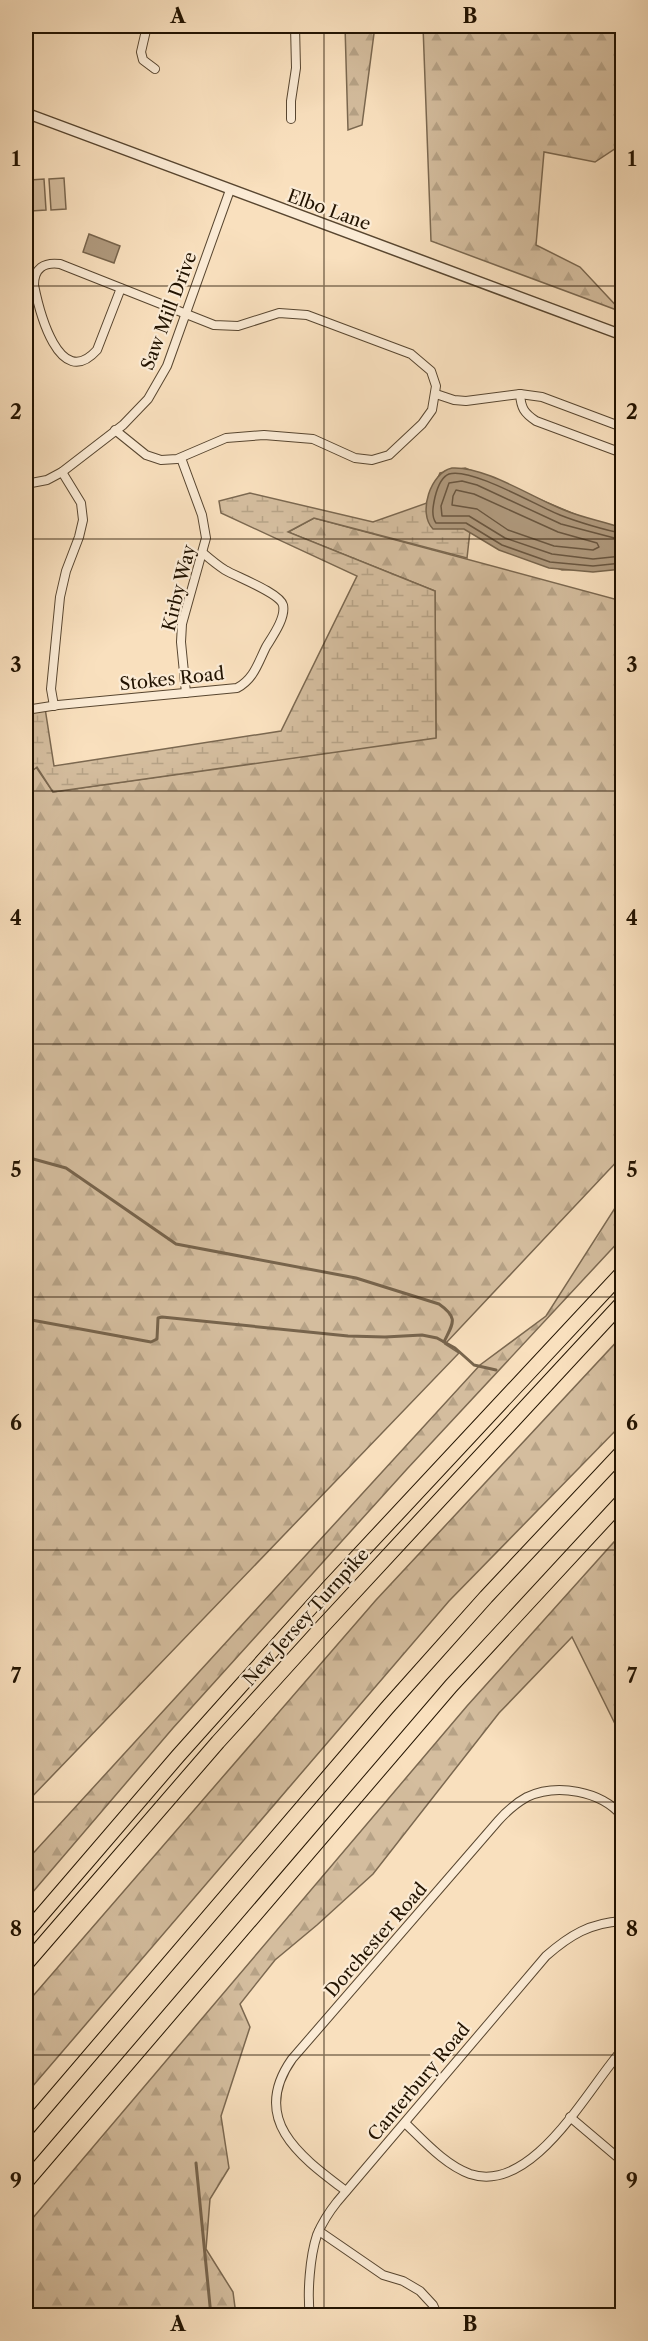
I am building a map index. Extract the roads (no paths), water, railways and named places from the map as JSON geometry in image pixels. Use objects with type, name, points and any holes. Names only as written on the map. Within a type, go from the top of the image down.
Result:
[{"type":"highway","name":"New Jersey Turnpike","points":[[26,1933],[178,1756],[320,1597],[622,1273]]},
{"type":"highway","name":"New Jersey Turnpike","points":[[26,1964],[218,1742],[453,1483],[622,1303]]},
{"type":"highway","points":[[26,2130],[408,1684],[622,1452]]},
{"type":"highway","points":[[26,2182],[444,1694],[622,1501]]},
{"type":"street","points":[[147,26],[141,52],[147,65],[155,69]]},
{"type":"street","points":[[291,119],[291,100],[296,68],[295,26]]},
{"type":"street","name":"Elbo Lane","points":[[26,113],[622,335]]},
{"type":"street","name":"Saw Mill Drive","points":[[26,484],[47,480],[62,472],[140,408],[155,388],[167,366],[230,190]]},
{"type":"street","points":[[115,430],[146,455],[169,460],[181,458],[217,440],[264,435],[313,439],[355,458],[372,460],[389,455],[422,424],[432,410],[436,394],[435,380],[431,371],[411,354],[308,315],[279,313],[230,327],[207,324],[186,314],[121,288],[60,264],[44,265],[34,277],[34,285],[52,344],[63,357],[78,361],[92,356],[97,350],[121,288]]},
{"type":"street","points":[[436,394],[454,400],[520,394],[542,398],[622,427]]},
{"type":"street","points":[[520,394],[521,406],[525,413],[536,421],[622,453]]},
{"type":"street","name":"Kirby Way","points":[[181,458],[204,522],[206,538],[186,605],[181,633],[186,693]]},
{"type":"street","points":[[54,706],[51,689],[60,597],[83,520],[81,502],[62,472]]},
{"type":"street","name":"Stokes Road","points":[[26,710],[237,687],[244,684],[255,671],[280,620],[283,607],[278,597],[222,568],[203,553]]},
{"type":"street","name":"Dorchester Road","points":[[346,2191],[316,2169],[292,2146],[279,2123],[275,2103],[282,2075],[292,2059],[393,1946],[498,1821],[519,1802],[548,1792],[577,1792],[596,1797],[613,1807],[622,1816]]},
{"type":"street","name":"Canterbury Road","points":[[310,2316],[309,2296],[313,2258],[319,2231],[346,2191],[546,1956],[576,1933],[598,1923],[622,1920]]},
{"type":"street","points":[[405,2123],[451,2163],[472,2174],[485,2176],[507,2172],[522,2166],[540,2152],[622,2050]]},
{"type":"street","points":[[570,2117],[622,2161]]},
{"type":"street","points":[[319,2231],[383,2275],[403,2281],[420,2291],[438,2316]]},
{"type":"water","points":[[89,234],[120,246],[114,263],[83,252]]},
{"type":"water","points":[[452,468],[494,477],[564,510],[622,528],[622,569],[593,572],[549,568],[499,550],[464,529],[433,529],[426,513],[429,494],[438,477],[444,471]]},
{"type":"waterway","points":[[26,1157],[66,1168],[176,1244],[356,1278],[439,1304],[452,1317],[452,1325],[444,1342]]},
{"type":"waterway","points":[[26,1319],[151,1342],[157,1339],[158,1318],[162,1317],[348,1336],[422,1335],[437,1338],[455,1348],[474,1365],[496,1370]]},
{"type":"waterway","points":[[196,2163],[211,2316]]}]
